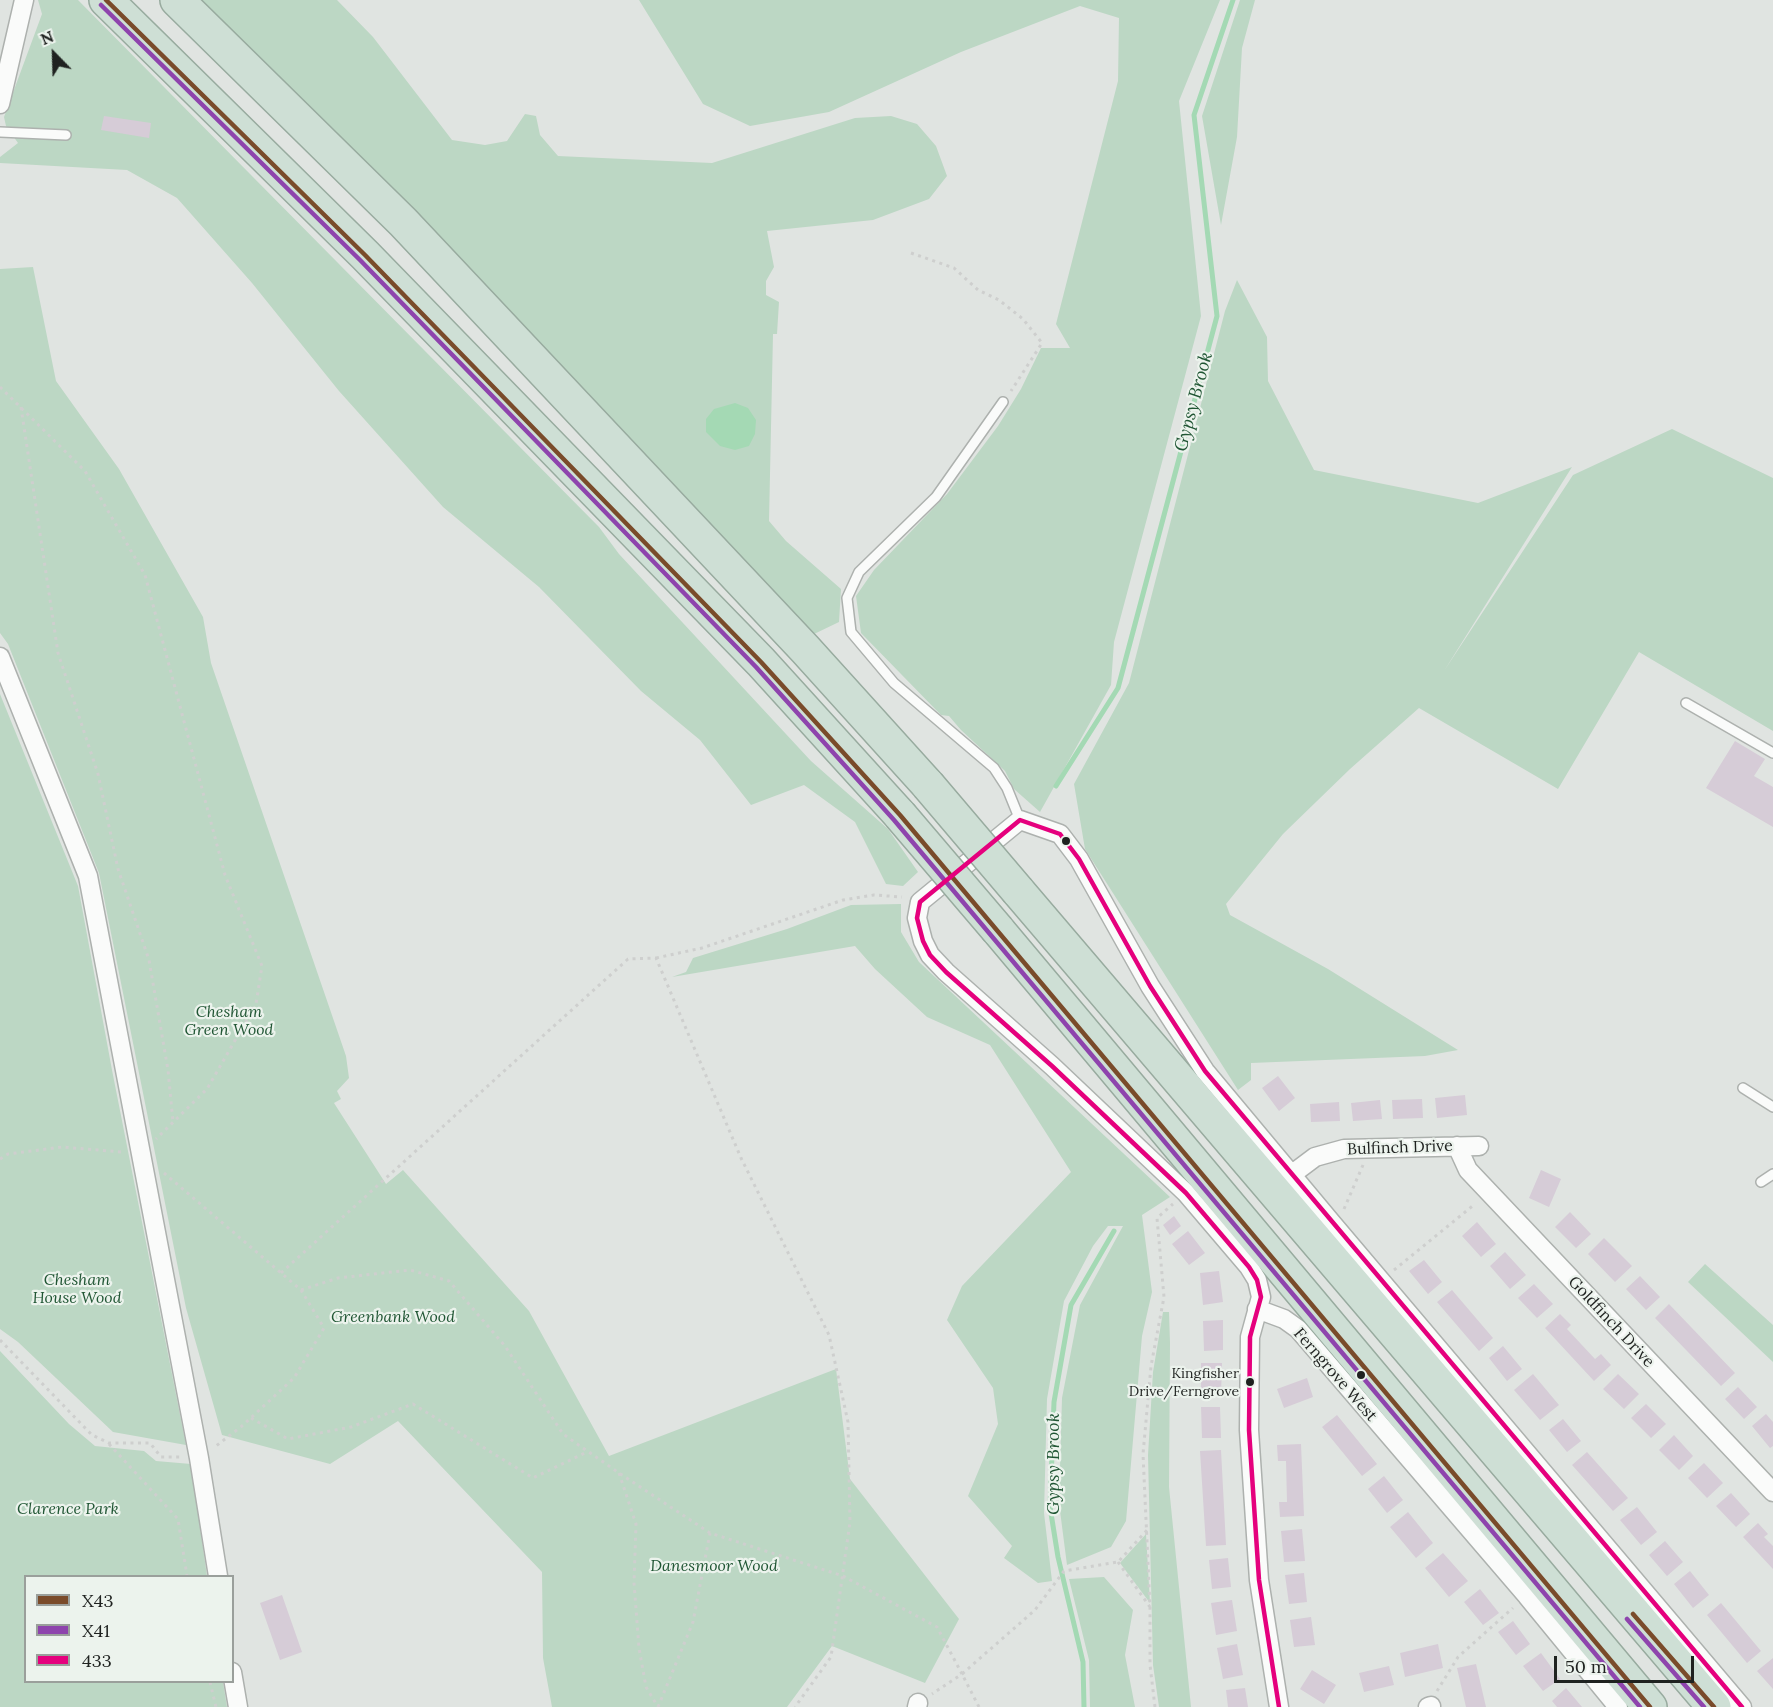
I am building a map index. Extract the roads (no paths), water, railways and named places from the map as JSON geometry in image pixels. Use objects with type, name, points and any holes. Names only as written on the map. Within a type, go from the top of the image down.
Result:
[{"type":"highway","points":[[106,0],[365,255],[761,662],[900,815],[1650,1707]]},
{"type":"highway","points":[[177,0],[403,222],[928,785],[1714,1707]]},
{"type":"street","points":[[0,104],[24,0]]},
{"type":"street","points":[[0,657],[88,876],[200,1458],[218,1575]]},
{"type":"street","points":[[1279,1707],[1259,1580],[1252,1501],[1249,1367],[1250,1337],[1261,1297],[1257,1280],[1186,1193],[930,955],[923,941],[917,918],[920,902],[1020,820],[1060,834],[1079,859],[1150,986],[1205,1071],[1742,1707]]},
{"type":"street","name":"Goldfinch Drive","points":[[1457,1146],[1468,1170],[1773,1492]]},
{"type":"street","name":"Bulfinch Drive","points":[[1291,1175],[1315,1157],[1344,1149],[1479,1146]]},
{"type":"street","name":"Ferngrove West","points":[[1257,1309],[1284,1319],[1298,1329],[1527,1596],[1618,1707]]},
{"type":"street","points":[[234,1683],[238,1707]]},
{"type":"lane","points":[[0,132],[66,135]]},
{"type":"lane","points":[[1003,402],[936,497],[859,572],[847,598],[851,632],[894,683],[994,768],[1007,788],[1020,820]]},
{"type":"lane","points":[[1686,703],[1773,753]]},
{"type":"lane","points":[[1743,1088],[1773,1107]]},
{"type":"lane","points":[[1761,1182],[1773,1174]]},
{"type":"waterway","name":"Gypsy Brook","points":[[1056,786],[1118,688],[1217,316],[1194,115],[1233,0]]},
{"type":"waterway","name":"Gypsy Brook","points":[[1084,1707],[1083,1662],[1058,1557],[1050,1507],[1054,1402],[1071,1305],[1114,1231]]},
{"type":"place","name":"Kingfisher Drive/Ferngrove","points":[[1250,1382]]},
{"type":"park label","name":"Chesham Green Wood","points":[[229,1021]]},
{"type":"park label","name":"Chesham House Wood","points":[[77,1289]]},
{"type":"park label","name":"Greenbank Wood","points":[[393,1317]]},
{"type":"park label","name":"Clarence Park","points":[[68,1509]]},
{"type":"park label","name":"Danesmoor Wood","points":[[714,1566]]}]
